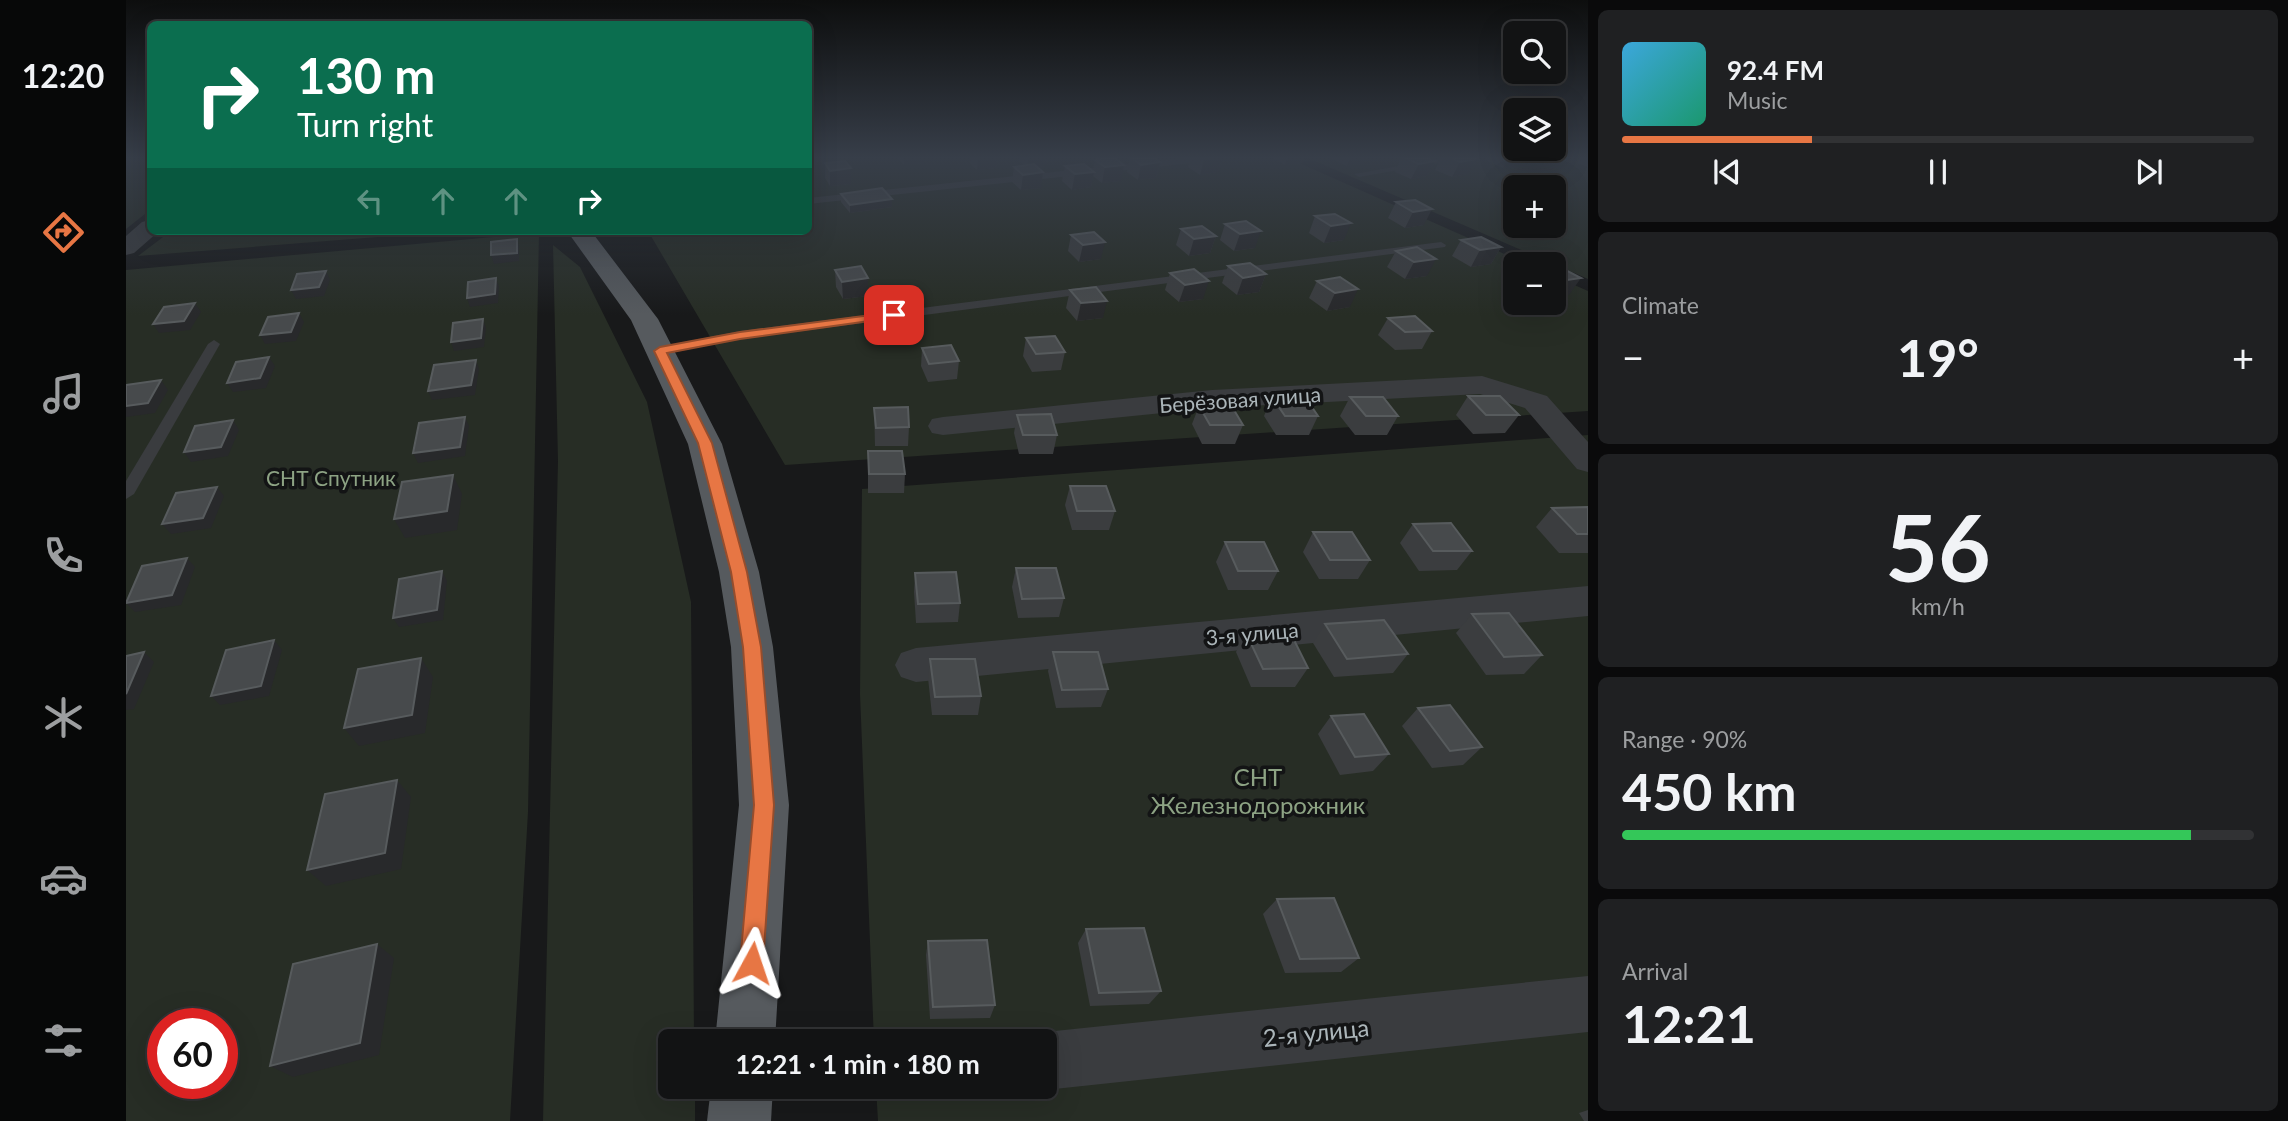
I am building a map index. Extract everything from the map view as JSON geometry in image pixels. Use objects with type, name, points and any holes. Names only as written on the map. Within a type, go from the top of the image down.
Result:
[{"type":"main road","points":[[582,235],[644,319],[705,443],[739,572],[752,647],[764,805],[746,1029]]},
{"type":"main road","points":[[739,1121],[741,1099]]},
{"type":"street","points":[[126,248],[147,230]]},
{"type":"street","name":"Берёзовая улица","points":[[943,426],[1212,399],[1482,386],[1536,402]]},
{"type":"street","points":[[1536,402],[1588,462]]},
{"type":"street","name":"3-я улица","points":[[916,665],[1588,601]]},
{"type":"street","name":"2-я улица","points":[[1057,1060],[1588,1004]]},
{"type":"lane","points":[[660,351],[740,335],[1441,245]]},
{"type":"lane","points":[[126,494],[214,344]]},
{"type":"green space","points":[[126,210],[147,210],[147,212],[126,229]]},
{"type":"green space","points":[[812,210],[1406,210],[1503,253],[1503,315],[1566,315],[1566,281],[1588,291],[1588,411],[785,465],[650,235],[812,235]]},
{"type":"green space","points":[[1429,210],[1503,210],[1503,238],[1566,238],[1566,210],[1588,210],[1588,279],[1566,269],[1566,252],[1526,252]]},
{"type":"green space","points":[[166,235],[403,235],[138,256]]},
{"type":"green space","name":"СНТ Спутник","points":[[539,235],[528,812],[510,1121],[126,1121],[126,270]]},
{"type":"green space","points":[[553,245],[580,267],[647,402],[691,602],[694,1029],[658,1029],[658,1099],[695,1099],[695,1121],[543,1121],[558,461]]},
{"type":"green space","name":"СНТ Железнодорожник","points":[[1588,435],[1588,1121],[878,1121],[877,1099],[1057,1099],[1057,1029],[874,1029],[860,694],[862,489]]},
{"type":"building","points":[[1335,214],[1351,223],[1331,226],[1315,216]]},
{"type":"building","points":[[1246,221],[1261,231],[1240,234],[1225,224]]},
{"type":"building","points":[[1202,226],[1216,236],[1194,239],[1181,229]]},
{"type":"building","points":[[1094,232],[1105,242],[1083,245],[1071,235]]},
{"type":"building","points":[[1481,237],[1501,247],[1480,250],[1461,240]]},
{"type":"building","points":[[517,239],[517,253],[491,255],[491,242]]},
{"type":"building","points":[[1417,247],[1436,259],[1414,262],[1396,251]]},
{"type":"building","points":[[1250,263],[1266,274],[1243,278],[1228,266]]},
{"type":"building","points":[[861,266],[868,278],[842,282],[835,270]]},
{"type":"building","points":[[1194,269],[1209,281],[1185,285],[1170,273]]},
{"type":"building","points":[[1566,270],[1581,278],[1566,280]]},
{"type":"building","points":[[326,271],[319,287],[291,290],[297,274]]},
{"type":"building","points":[[1340,277],[1358,289],[1335,293],[1317,281]]},
{"type":"building","points":[[496,278],[495,294],[467,298],[468,282]]},
{"type":"building","points":[[1096,287],[1107,301],[1081,303],[1070,290]]},
{"type":"building","points":[[195,303],[184,321],[153,324],[164,307]]},
{"type":"building","points":[[299,313],[291,332],[260,335],[268,317]]},
{"type":"building","points":[[1415,316],[1432,331],[1405,332],[1388,318]]},
{"type":"building","points":[[483,319],[481,338],[451,342],[453,323]]},
{"type":"building","points":[[1055,336],[1065,352],[1036,354],[1026,338]]},
{"type":"building","points":[[951,345],[959,361],[929,364],[922,348]]},
{"type":"building","points":[[269,357],[260,378],[227,383],[236,362]]},
{"type":"building","points":[[476,360],[471,385],[428,391],[434,365]]},
{"type":"building","points":[[161,380],[148,403],[126,406],[126,385]]},
{"type":"building","points":[[1468,396],[1500,396],[1519,415],[1486,415]]},
{"type":"building","points":[[1272,397],[1305,397],[1318,416],[1285,416]]},
{"type":"building","points":[[1350,397],[1383,397],[1398,416],[1366,416]]},
{"type":"building","points":[[1231,405],[1243,425],[1210,425],[1199,406]]},
{"type":"building","points":[[908,407],[909,427],[876,428],[874,408]]},
{"type":"building","points":[[1051,414],[1057,435],[1023,435],[1017,415]]},
{"type":"building","points":[[465,417],[460,447],[413,453],[419,423]]},
{"type":"building","points":[[233,420],[221,447],[184,452],[195,426]]},
{"type":"building","points":[[868,451],[902,451],[905,474],[869,474]]},
{"type":"building","points":[[453,475],[447,511],[394,519],[402,482]]},
{"type":"building","points":[[1070,486],[1106,486],[1115,511],[1077,511]]},
{"type":"building","points":[[217,487],[203,518],[162,524],[176,493]]},
{"type":"building","points":[[1588,507],[1588,534],[1577,534],[1552,508]]},
{"type":"building","points":[[1451,523],[1472,551],[1433,551],[1413,524]]},
{"type":"building","points":[[1313,532],[1352,532],[1370,560],[1330,560]]},
{"type":"building","points":[[1225,542],[1264,542],[1278,571],[1238,571]]},
{"type":"building","points":[[187,558],[172,595],[126,603],[142,566]]},
{"type":"building","points":[[1016,568],[1056,568],[1064,598],[1022,599]]},
{"type":"building","points":[[442,571],[437,610],[393,618],[399,579]]},
{"type":"building","points":[[956,572],[960,603],[918,604],[915,573]]},
{"type":"building","points":[[1509,613],[1542,655],[1504,657],[1472,614]]},
{"type":"building","points":[[1384,620],[1408,654],[1347,659],[1325,624]]},
{"type":"building","points":[[1290,632],[1308,668],[1263,669],[1246,633]]},
{"type":"building","points":[[274,640],[261,686],[211,696],[226,650]]},
{"type":"building","points":[[144,652],[126,694],[126,656]]},
{"type":"building","points":[[1053,652],[1098,652],[1108,689],[1062,690]]},
{"type":"building","points":[[421,658],[412,715],[344,728],[358,669]]},
{"type":"building","points":[[930,659],[975,659],[981,696],[935,697]]},
{"type":"building","points":[[1450,705],[1482,747],[1450,751],[1418,708]]},
{"type":"building","points":[[1364,714],[1389,754],[1355,757],[1331,716]]},
{"type":"building","points":[[397,780],[385,853],[307,870],[325,794]]},
{"type":"building","points":[[1334,898],[1359,958],[1300,959],[1277,899]]},
{"type":"building","points":[[1144,928],[1161,991],[1099,993],[1086,929]]},
{"type":"building","points":[[987,940],[995,1005],[933,1007],[928,941]]},
{"type":"building","points":[[377,944],[360,1043],[270,1066],[293,964]]},
{"type":"route","points":[[752,963],[764,805],[752,647],[739,572],[705,443],[660,351],[740,335],[894,315]]}]
